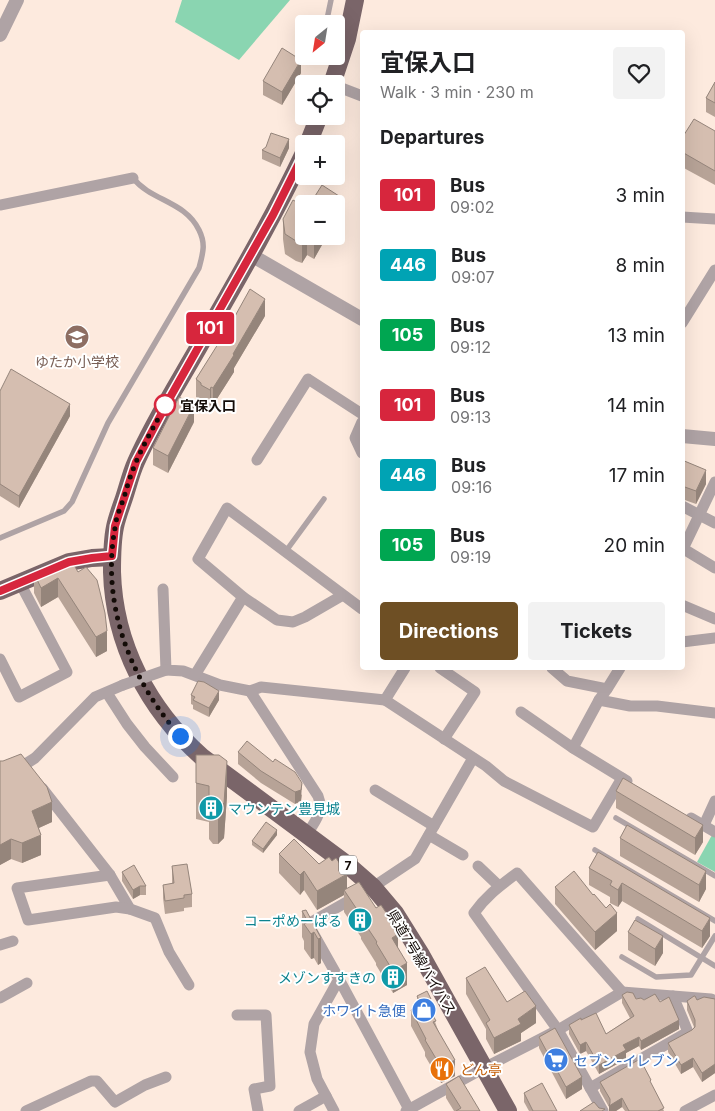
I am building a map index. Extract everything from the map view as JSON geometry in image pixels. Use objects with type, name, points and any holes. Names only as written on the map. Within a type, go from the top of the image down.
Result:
[{"type":"main road","points":[[345,40],[349,31],[355,0]]},
{"type":"main road","name":"7","points":[[112,556],[115,526],[136,462],[168,401],[251,255],[295,171]]},
{"type":"main road","points":[[0,591],[69,562],[112,556]]},
{"type":"main road","name":"県道7号線バイパス","points":[[112,556],[113,590],[123,638],[135,667],[160,711],[183,739],[202,757],[307,834],[373,887],[395,913],[415,945],[508,1111]]},
{"type":"street","points":[[0,35],[17,0]]},
{"type":"street","points":[[345,89],[360,95]]},
{"type":"street","points":[[0,205],[133,178]]},
{"type":"street","points":[[685,217],[715,219]]},
{"type":"street","points":[[251,255],[360,319]]},
{"type":"street","points":[[685,318],[715,270]]},
{"type":"street","points":[[257,460],[308,379],[360,413]]},
{"type":"street","points":[[360,427],[355,438],[360,449]]},
{"type":"street","points":[[685,436],[715,439]]},
{"type":"street","points":[[685,545],[715,482]]},
{"type":"street","points":[[685,507],[715,523]]},
{"type":"street","points":[[342,594],[305,617],[293,622],[277,620],[243,597],[198,559],[227,508],[286,552],[342,594],[359,607]]},
{"type":"street","points":[[685,550],[715,568]]},
{"type":"street","points":[[0,660],[19,697],[67,672],[20,582]]},
{"type":"street","points":[[163,590],[166,670]]},
{"type":"street","points":[[196,675],[243,597]]},
{"type":"street","points":[[685,606],[715,619]]},
{"type":"street","points":[[685,642],[715,638]]},
{"type":"street","points":[[29,771],[35,758],[95,697],[166,670],[183,671],[220,685],[250,691],[261,687],[385,700],[486,766],[504,781],[593,827],[622,778]]},
{"type":"street","points":[[385,700],[404,670]]},
{"type":"street","points":[[443,670],[475,692],[444,739]]},
{"type":"street","points":[[554,670],[567,681],[607,689]]},
{"type":"street","points":[[573,748],[599,700],[619,670]]},
{"type":"street","points":[[250,691],[320,801],[319,815],[307,834]]},
{"type":"street","points":[[107,692],[127,724],[173,777]]},
{"type":"street","points":[[599,700],[630,706],[657,706],[715,713]]},
{"type":"street","points":[[521,712],[573,748],[638,787]]},
{"type":"street","points":[[473,758],[415,859],[373,887],[308,924],[408,1110],[558,1030],[622,992],[711,999],[715,1001]]},
{"type":"street","points":[[0,774],[29,771]]},
{"type":"street","points":[[29,771],[110,875],[130,908]]},
{"type":"street","points":[[375,790],[463,855]]},
{"type":"street","points":[[704,825],[715,801]]},
{"type":"street","points":[[679,811],[715,832]]},
{"type":"street","points":[[478,866],[498,886]]},
{"type":"street","points":[[603,1111],[558,1030],[474,913],[484,899],[498,886],[518,873],[622,992]]},
{"type":"street","points":[[110,875],[17,888],[28,920],[116,907],[130,908],[155,918],[169,952],[189,984]]},
{"type":"street","points":[[0,945],[14,941]]},
{"type":"street","points":[[334,1111],[317,1079],[310,1052],[314,1024],[339,980]]},
{"type":"street","points":[[0,998],[27,983]]},
{"type":"street","points":[[590,1088],[688,1032],[673,996]]},
{"type":"street","points":[[237,1015],[266,1015],[270,1086],[254,1089],[258,1111]]},
{"type":"street","points":[[26,1111],[91,1081],[97,1081],[116,1102],[145,1085],[166,1077]]},
{"type":"street","points":[[685,1111],[715,1095]]},
{"type":"street","points":[[299,1111],[326,1096]]},
{"type":"lane","points":[[328,15],[331,0]]},
{"type":"lane","points":[[0,538],[64,511],[72,502],[108,423],[199,268],[204,253],[203,238],[195,223],[183,210],[142,188],[133,178]]},
{"type":"lane","points":[[286,552],[324,500]]},
{"type":"lane","points":[[616,818],[715,876]]},
{"type":"lane","points":[[595,850],[715,922]]},
{"type":"lane","points":[[638,919],[715,966]]},
{"type":"lane","points":[[622,957],[656,977],[691,975],[715,936]]},
{"type":"green space","points":[[182,0],[290,0],[239,60],[175,22]]},
{"type":"green space","points":[[712,835],[715,836],[715,872],[697,862]]},
{"type":"building","points":[[282,48],[295,56],[295,65],[298,65],[282,92],[263,81]]},
{"type":"building","points":[[715,82],[715,103],[706,98]]},
{"type":"building","points":[[694,119],[715,131],[715,171],[685,154],[685,133]]},
{"type":"building","points":[[271,133],[289,139],[280,158],[262,150],[266,147]]},
{"type":"building","points":[[322,185],[337,195],[316,195]]},
{"type":"building","points":[[293,200],[295,201],[295,240],[285,234],[283,219]]},
{"type":"building","points":[[250,289],[265,299],[234,355],[210,390],[201,385],[196,379],[219,345]]},
{"type":"building","points":[[11,369],[70,404],[19,496],[0,484],[0,391]]},
{"type":"building","points":[[179,397],[194,405],[168,456],[153,448]]},
{"type":"building","points":[[685,461],[706,470],[696,491],[685,487]]},
{"type":"building","points":[[66,557],[71,560],[78,572],[86,567],[97,580],[105,613],[107,631],[96,637],[58,578],[41,588],[34,573]]},
{"type":"building","points":[[198,681],[204,682],[219,691],[209,708],[193,700],[195,697],[191,695]]},
{"type":"building","points":[[247,741],[273,762],[275,759],[295,772],[302,783],[301,790],[295,792],[261,771],[238,752]]},
{"type":"building","points":[[21,754],[47,787],[52,802],[32,811],[41,835],[22,843],[11,839],[0,845],[0,761]]},
{"type":"building","points":[[196,755],[219,755],[227,761],[224,803],[218,808],[213,808],[209,803],[209,786],[196,783]]},
{"type":"building","points":[[623,778],[703,825],[695,838],[616,791]]},
{"type":"building","points":[[266,822],[277,830],[263,849],[252,841]]},
{"type":"building","points":[[627,825],[706,871],[699,885],[620,838]]},
{"type":"building","points":[[294,839],[319,864],[329,857],[332,861],[336,858],[347,874],[317,891],[304,871],[300,875],[279,854]]},
{"type":"building","points":[[598,852],[710,918],[702,931],[622,883],[618,890],[610,885],[612,881],[589,868]]},
{"type":"building","points":[[187,864],[192,894],[184,895],[184,898],[165,901],[163,885],[174,883],[172,866]]},
{"type":"building","points":[[134,865],[146,886],[140,886],[133,890],[122,872]]},
{"type":"building","points":[[574,871],[606,908],[610,904],[617,913],[595,932],[555,887]]},
{"type":"building","points":[[359,882],[376,908],[381,905],[398,934],[392,938],[407,963],[393,971],[344,890]]},
{"type":"building","points":[[306,910],[321,938],[318,939],[314,932],[311,934],[304,924],[308,922],[302,911]]},
{"type":"building","points":[[635,920],[663,936],[655,949],[628,932]]},
{"type":"building","points":[[485,967],[507,1002],[525,991],[536,1006],[518,1019],[521,1024],[494,1038],[486,1023],[490,1020],[466,978]]},
{"type":"building","points":[[427,991],[431,999],[421,1004],[417,996]]},
{"type":"building","points":[[627,992],[633,993],[636,999],[641,998],[644,1000],[655,994],[660,1002],[669,997],[679,1020],[641,1041],[639,1037],[623,1045],[626,1050],[599,1065],[586,1042],[580,1045],[569,1025],[581,1018],[581,1020],[596,1013],[606,1034],[634,1016],[622,995]]},
{"type":"building","points":[[694,996],[697,1000],[704,997],[715,999],[715,1064],[702,1073],[693,1058],[681,1065],[668,1043],[695,1027],[695,1020],[687,1001]]},
{"type":"building","points":[[426,1002],[436,1021],[433,1022],[455,1060],[441,1067],[425,1040],[411,1010]]},
{"type":"building","points":[[555,1028],[582,1077],[566,1087],[539,1037]]},
{"type":"building","points":[[640,1059],[664,1108],[658,1111],[629,1111],[622,1098],[609,1106],[610,1099],[600,1082]]},
{"type":"building","points":[[459,1076],[480,1111],[456,1111],[461,1108],[446,1084]]},
{"type":"building","points":[[542,1083],[557,1111],[533,1111],[524,1093]]},
{"type":"building","points":[[594,1102],[599,1108],[605,1109],[602,1111],[580,1111]]},
{"type":"bus line","name":"101","points":[[0,591],[69,562],[112,556],[115,526],[136,462],[295,172]]},
{"type":"place","name":"ゆたか小学校","points":[[77,337]]},
{"type":"place","name":"宜保入口","points":[[165,405]]},
{"type":"place","name":"マウンテン豊見城","points":[[211,808]]},
{"type":"place","name":"コーポめーばる","points":[[360,920]]},
{"type":"place","name":"メゾンすすきの","points":[[393,977]]},
{"type":"place","name":"ホワイト急便","points":[[424,1010]]},
{"type":"place","name":"セブン-イレブン","points":[[556,1060]]},
{"type":"place","name":"どん亭","points":[[442,1069]]},
{"type":"route","points":[[165,405],[168,401],[136,462],[115,526],[112,556],[113,590],[126,648],[154,701],[180,736]]}]
